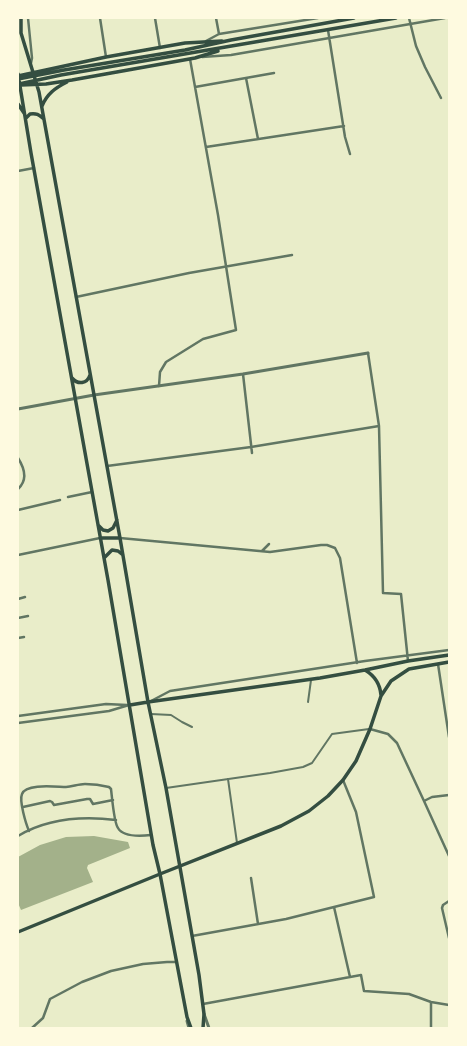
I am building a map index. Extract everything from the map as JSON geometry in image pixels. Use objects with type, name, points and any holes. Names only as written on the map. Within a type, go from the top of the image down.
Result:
[{"type":"main road","points":[[21,18],[21,33],[34,73],[42,108],[117,520],[150,714],[166,788],[199,975],[204,1014],[202,1028]]},
{"type":"main road","points":[[19,85],[61,75],[185,52],[231,40],[354,18]]},
{"type":"main road","points":[[18,76],[230,47],[396,18]]},
{"type":"main road","points":[[18,76],[106,57],[206,41],[231,40]]},
{"type":"main road","points":[[19,85],[46,84],[190,59],[230,47]]},
{"type":"main road","points":[[18,76],[130,705],[151,835],[190,1028]]},
{"type":"main road","points":[[42,108],[45,99],[50,92],[56,87],[72,80]]},
{"type":"main road","points":[[18,104],[26,117]]},
{"type":"main road","points":[[26,117],[35,113],[44,120]]},
{"type":"main road","points":[[71,377],[76,382],[81,383],[87,380],[90,374]]},
{"type":"main road","points":[[98,525],[104,530],[108,531],[113,528],[117,520]]},
{"type":"main road","points":[[100,538],[120,538]]},
{"type":"main road","points":[[104,558],[112,550],[116,550],[123,555]]},
{"type":"main road","points":[[130,705],[312,679],[449,655]]},
{"type":"main road","points":[[18,932],[281,826],[309,811],[328,796],[343,780],[356,761],[370,729],[381,696],[391,681],[409,669],[449,662]]},
{"type":"main road","points":[[365,670],[372,674],[377,680],[381,696]]},
{"type":"street","points":[[28,18],[32,58],[31,65]]},
{"type":"street","points":[[100,18],[106,57]]},
{"type":"street","points":[[155,18],[160,48]]},
{"type":"street","points":[[216,18],[219,34]]},
{"type":"street","points":[[206,41],[219,34],[318,18]]},
{"type":"street","points":[[409,18],[416,46],[441,98]]},
{"type":"street","points":[[195,58],[231,55],[445,18]]},
{"type":"street","points":[[328,30],[350,154]]},
{"type":"street","points":[[159,386],[160,372],[166,362],[203,339],[236,330],[190,59]]},
{"type":"street","points":[[195,87],[274,73]]},
{"type":"street","points":[[246,78],[258,139]]},
{"type":"street","points":[[206,147],[344,126]]},
{"type":"street","points":[[18,171],[34,168]]},
{"type":"street","points":[[76,297],[225,266],[292,255]]},
{"type":"street","points":[[18,409],[94,395],[243,374],[368,353],[379,426],[383,594],[401,594],[408,661]]},
{"type":"street","points":[[243,374],[252,453]]},
{"type":"street","points":[[107,466],[251,447],[379,426]]},
{"type":"street","points":[[18,458],[24,470],[25,477],[22,485],[18,489]]},
{"type":"street","points":[[68,497],[92,492]]},
{"type":"street","points":[[18,510],[60,500]]},
{"type":"street","points":[[18,554],[100,538]]},
{"type":"street","points":[[120,538],[270,552],[327,545],[335,548],[340,558],[357,663]]},
{"type":"street","points":[[262,551],[268,544]]},
{"type":"street","points":[[18,599],[25,597]]},
{"type":"street","points":[[18,618],[28,616]]},
{"type":"street","points":[[18,638],[24,637]]},
{"type":"street","points":[[148,702],[170,691],[449,650]]},
{"type":"street","points":[[438,664],[449,737]]},
{"type":"street","points":[[308,702],[312,679]]},
{"type":"street","points":[[18,716],[106,704],[130,705]]},
{"type":"street","points":[[18,723],[109,712],[130,705]]},
{"type":"street","points":[[150,714],[171,715],[192,727]]},
{"type":"street","points":[[166,788],[270,773],[308,765],[315,759],[332,734],[370,729],[388,734],[397,743],[449,856]]},
{"type":"street","points":[[228,779],[237,844]]},
{"type":"street","points":[[192,936],[286,919],[374,897],[356,812],[343,780]]},
{"type":"street","points":[[29,831],[25,822],[21,796],[23,792],[30,789],[47,786],[66,787],[84,784],[109,787],[111,789],[117,827],[122,832],[138,836],[151,835]]},
{"type":"street","points":[[424,801],[449,795]]},
{"type":"street","points":[[23,807],[50,801],[54,805],[89,799],[93,804],[113,800]]},
{"type":"street","points":[[18,836],[52,822],[75,818],[100,818],[116,820]]},
{"type":"street","points":[[251,878],[258,924]]},
{"type":"street","points":[[449,901],[443,905],[442,908],[449,938]]},
{"type":"street","points":[[334,907],[350,977]]},
{"type":"street","points":[[32,1028],[43,1018],[50,999],[82,982],[111,971],[143,964],[176,962]]},
{"type":"street","points":[[202,1004],[361,975],[364,991],[409,994],[431,1002],[449,1004]]},
{"type":"street","points":[[431,1002],[431,1028]]},
{"type":"street","points":[[204,1014],[209,1028]]},
{"type":"shaded area","points":[[94,836],[128,842],[130,848],[88,865],[87,868],[93,882],[21,910],[18,903],[18,857],[40,845],[66,837]]}]
